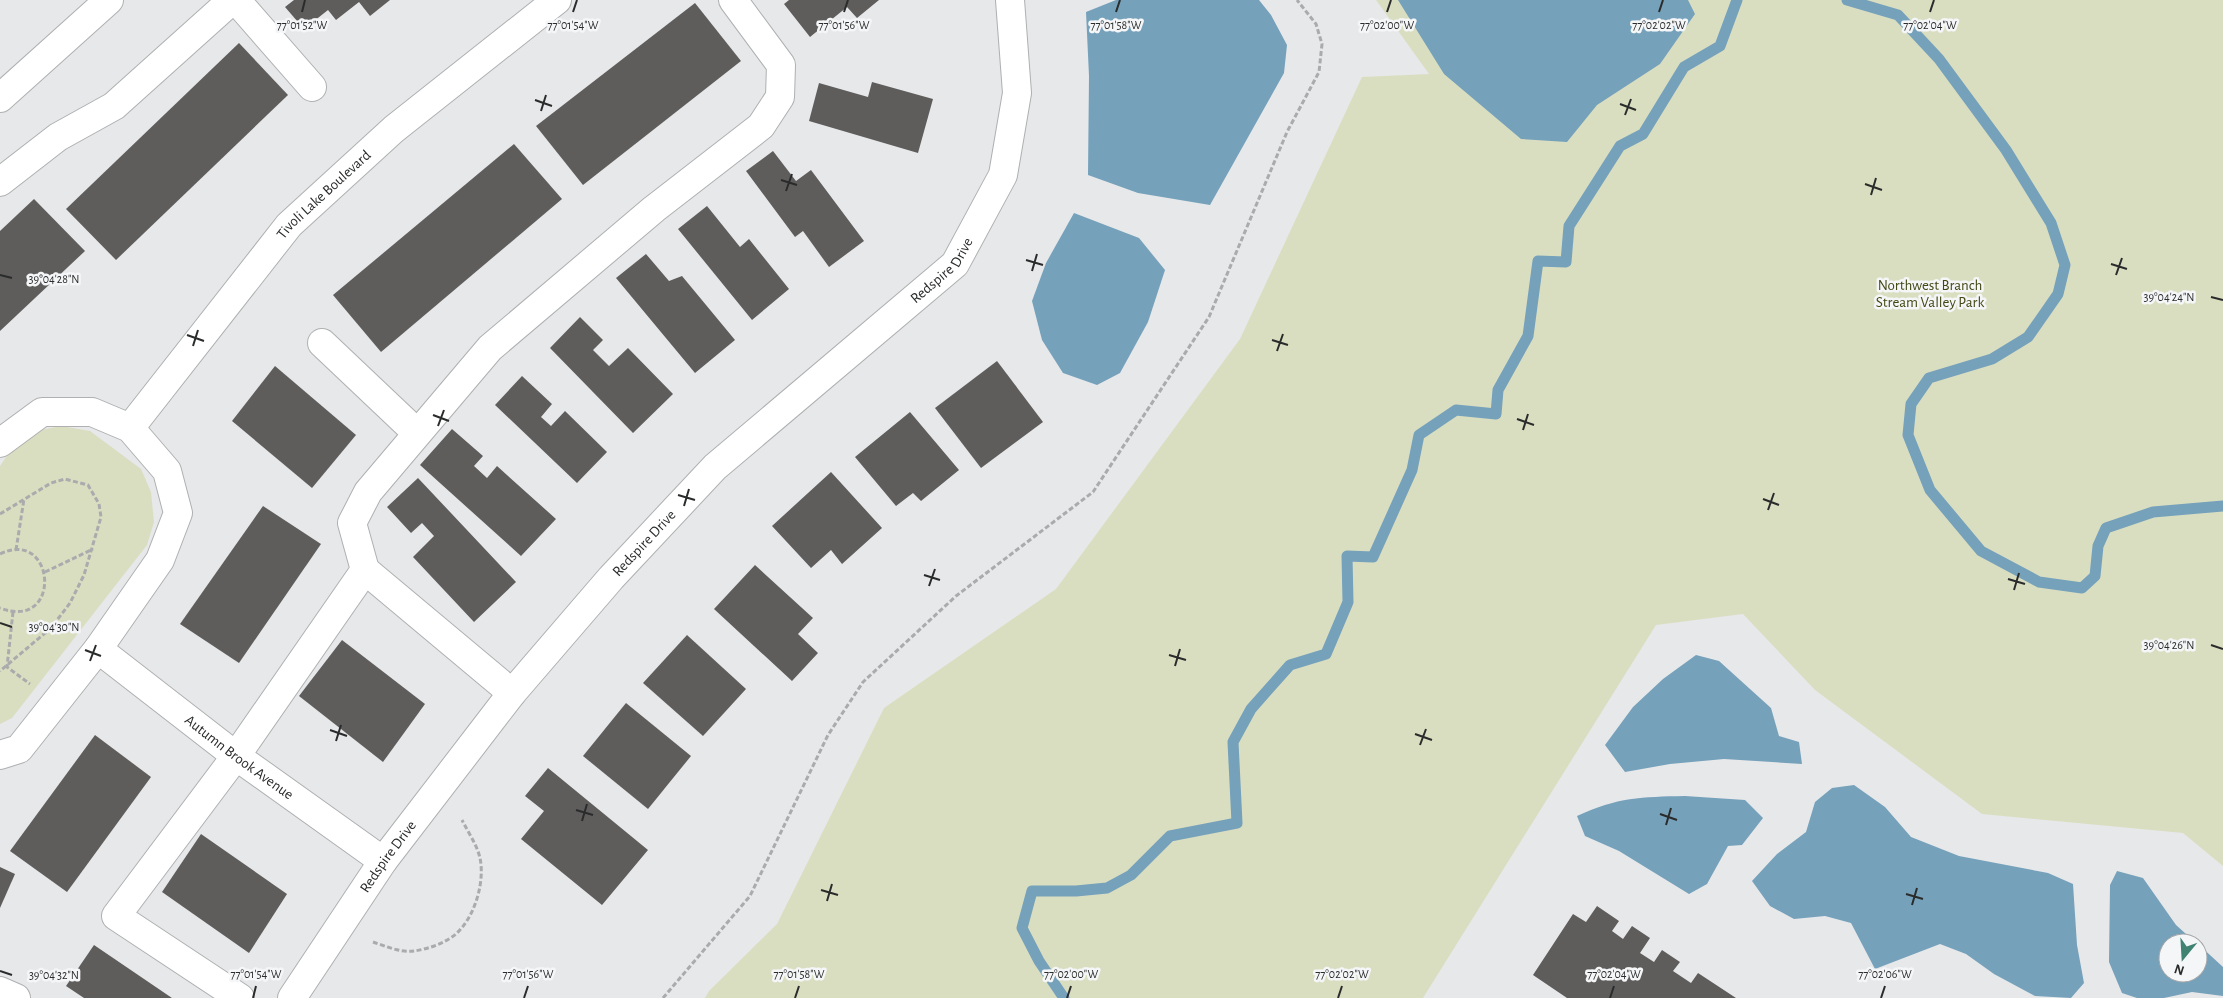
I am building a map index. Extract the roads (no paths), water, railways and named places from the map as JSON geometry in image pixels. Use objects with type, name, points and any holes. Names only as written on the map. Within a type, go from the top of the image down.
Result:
[{"type":"street","points":[[0,98],[108,0]]},
{"type":"street","points":[[0,182],[58,136],[114,106],[232,0]]},
{"type":"street","points":[[236,0],[312,87]]},
{"type":"street","points":[[512,693],[365,570],[352,523],[368,492],[490,348],[654,209],[761,126],[780,97],[780,65],[733,0]]},
{"type":"street","name":"Redspire Drive","points":[[292,998],[383,861],[512,693],[611,578],[714,467],[955,264],[1003,175],[1017,93],[1010,0]]},
{"type":"street","name":"Tivoli Lake Boulevard","points":[[130,428],[289,225],[394,129],[552,1]]},
{"type":"street","points":[[322,343],[417,433]]},
{"type":"street","points":[[0,443],[42,412],[92,412],[130,428],[167,472],[178,513],[160,560],[98,649],[19,749],[0,755]]},
{"type":"street","points":[[240,998],[116,916],[236,756],[365,570]]},
{"type":"street","name":"Autumn Brook Avenue","points":[[98,649],[236,756],[383,861]]},
{"type":"street","points":[[0,991],[16,998]]},
{"type":"water","points":[[1116,0],[1259,0],[1271,15],[1287,45],[1284,73],[1210,205],[1138,193],[1088,175],[1089,76],[1086,12]]},
{"type":"water","points":[[1398,0],[1688,0],[1695,14],[1660,64],[1597,105],[1567,142],[1521,139],[1444,74]]},
{"type":"water","points":[[1074,213],[1139,238],[1165,270],[1148,322],[1120,373],[1097,385],[1063,373],[1042,340],[1032,301],[1046,263]]},
{"type":"water","points":[[1696,655],[1719,661],[1771,708],[1779,736],[1799,742],[1802,764],[1724,759],[1670,764],[1625,772],[1605,745],[1633,707],[1663,679]]},
{"type":"water","points":[[1854,785],[1885,807],[1911,837],[1959,856],[2048,873],[2073,884],[2077,945],[2084,983],[2071,998],[2035,996],[1994,974],[1966,954],[1940,944],[1875,969],[1851,923],[1825,916],[1794,919],[1770,906],[1752,881],[1777,854],[1806,832],[1815,802],[1832,788]]},
{"type":"water","points":[[1685,796],[1745,800],[1763,818],[1742,845],[1728,846],[1707,884],[1689,894],[1619,851],[1585,836],[1577,816],[1605,805],[1630,799]]},
{"type":"water","points":[[2117,871],[2143,878],[2176,925],[2185,933],[2158,933],[2158,983],[2208,983],[2208,953],[2223,967],[2223,996],[2192,992],[2164,998],[2137,998],[2122,993],[2109,962],[2110,885]]},
{"type":"waterway","points":[[1064,998],[1039,961],[1022,928],[1032,891],[1076,891],[1107,888],[1131,875],[1170,836],[1237,823],[1233,742],[1251,709],[1290,665],[1326,654],[1348,602],[1347,556],[1373,557],[1412,470],[1419,435],[1456,410],[1496,414],[1498,390],[1528,336],[1538,261],[1566,262],[1569,226],[1620,146],[1643,134],[1684,67],[1720,46],[1737,0]]},
{"type":"waterway","points":[[1847,0],[1898,15],[1939,59],[2006,150],[2051,223],[2065,265],[2058,294],[2028,337],[1992,359],[1929,378],[1911,404],[1908,435],[1930,490],[1981,551],[2039,582],[2082,588],[2095,576],[2098,546],[2106,528],[2153,512],[2223,506]]},
{"type":"park label","name":"Northwest Branch Stream Valley Park","points":[[1930,294]]}]
